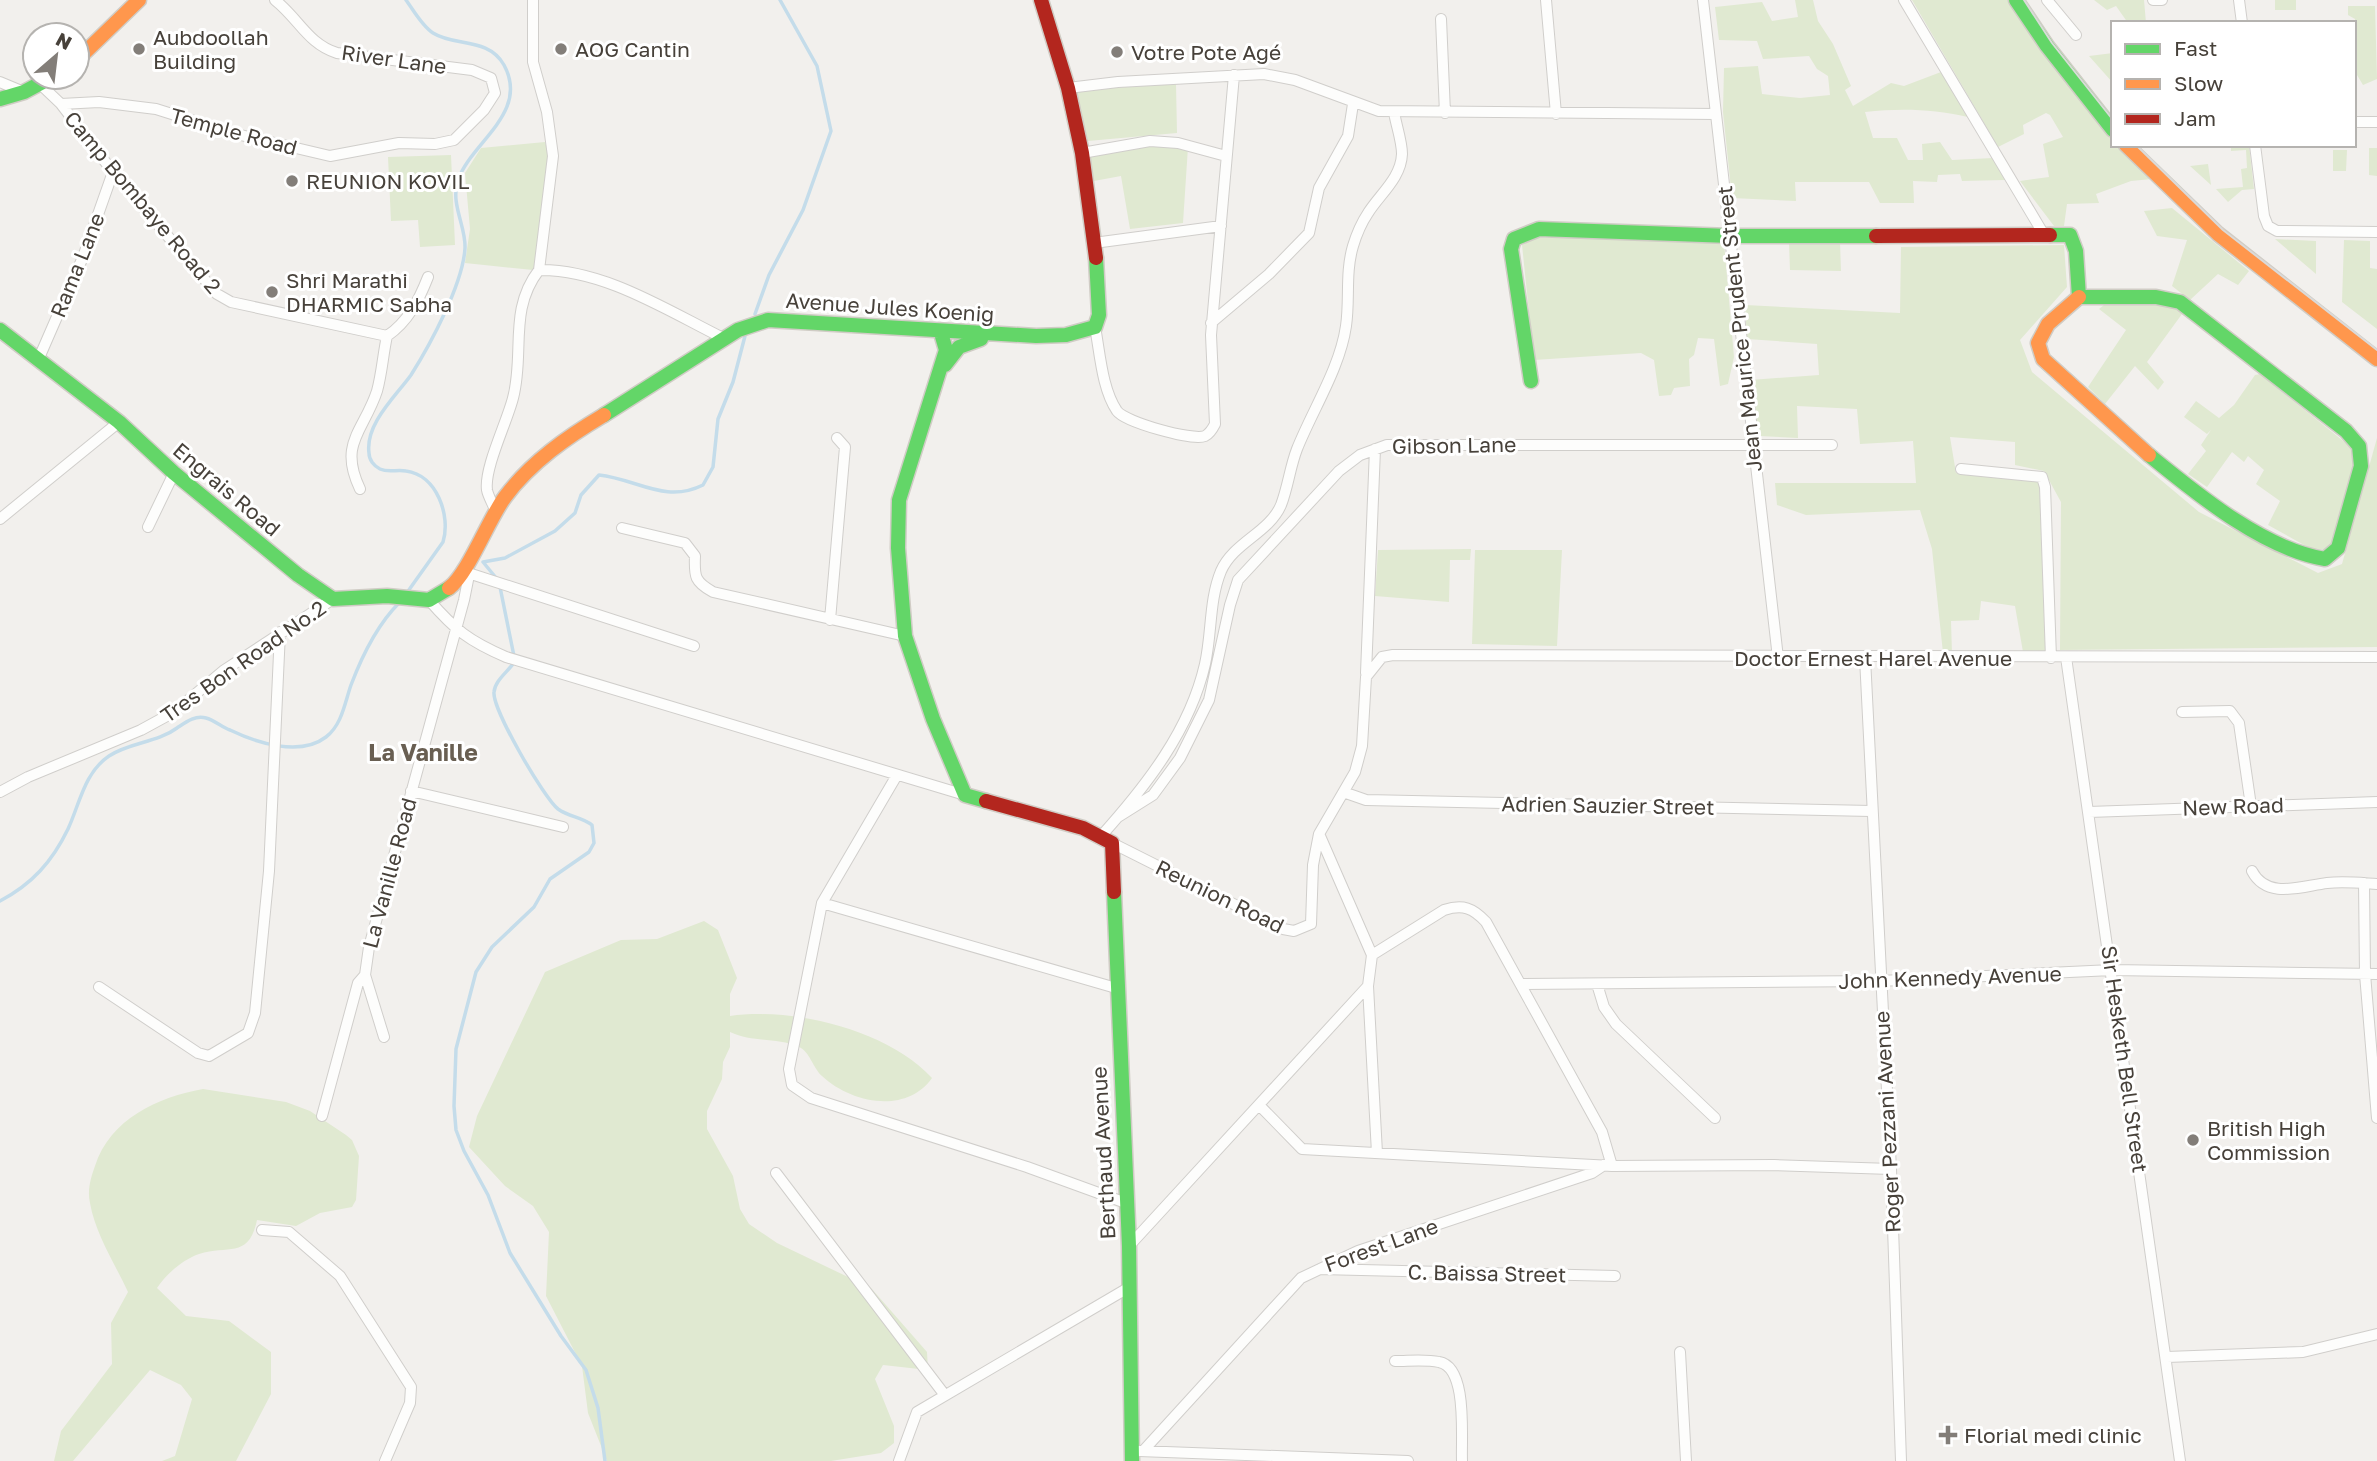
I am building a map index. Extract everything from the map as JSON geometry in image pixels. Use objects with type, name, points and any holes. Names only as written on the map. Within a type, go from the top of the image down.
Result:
[{"type":"street","points":[[91,48],[113,29],[139,0]]},
{"type":"street","name":"River Lane","points":[[275,0],[293,14],[319,47],[337,52],[472,70],[491,78]]},
{"type":"street","points":[[495,510],[487,491],[489,467],[503,435],[514,394],[519,311],[527,285],[540,270],[553,156],[547,112],[533,62],[533,0]]},
{"type":"street","points":[[1041,0],[1068,88],[1082,153],[1099,301],[1095,327],[1104,374],[1118,413],[1127,420],[1193,437],[1205,436],[1215,424],[1210,362],[1212,323],[1234,75]]},
{"type":"street","points":[[1546,0],[1556,114]]},
{"type":"street","name":"Jean Maurice Prudent Street","points":[[1703,0],[1778,658]]},
{"type":"street","points":[[1904,0],[2043,233]]},
{"type":"street","points":[[2016,0],[2047,46],[2111,127]]},
{"type":"street","points":[[2047,0],[2076,35]]},
{"type":"street","points":[[2152,0],[2162,0]]},
{"type":"street","points":[[2239,0],[2242,21]]},
{"type":"street","points":[[1441,19],[1444,113]]},
{"type":"street","points":[[1068,88],[1264,74],[1295,80],[1353,104],[1394,112],[1716,114]]},
{"type":"street","name":"Temple Road","points":[[61,104],[99,102],[144,106],[232,134],[330,156],[399,143],[435,144],[454,140],[484,110],[495,93],[491,78]]},
{"type":"street","points":[[0,82],[24,92]]},
{"type":"street","name":"Camp Bombaye Road 2","points":[[53,91],[113,172],[217,294],[231,302],[258,309],[387,336]]},
{"type":"street","points":[[0,99],[24,92]]},
{"type":"street","points":[[1212,323],[1269,274],[1309,233],[1319,188],[1348,136],[1353,104]]},
{"type":"street","points":[[333,599],[401,596],[424,599],[472,643],[506,657],[1107,839],[1118,817],[1141,790],[1172,744],[1191,703],[1204,668],[1211,635],[1215,588],[1223,568],[1233,552],[1271,522],[1281,503],[1292,462],[1328,379],[1346,325],[1345,295],[1353,246],[1367,214],[1398,172],[1402,154],[1394,112]]},
{"type":"street","points":[[2356,122],[2377,122]]},
{"type":"street","points":[[1082,153],[1150,141],[1178,143],[1226,156]]},
{"type":"street","points":[[2128,147],[2218,234],[2377,359]]},
{"type":"street","points":[[2255,147],[2264,216],[2268,226],[2277,231],[2377,232]]},
{"type":"street","name":"Rama Lane","points":[[38,358],[83,257],[113,172]]},
{"type":"street","points":[[1094,243],[1221,226]]},
{"type":"street","points":[[1531,381],[1511,249],[1514,239],[1539,229],[1730,236],[2062,233],[2074,239],[2079,297]]},
{"type":"street","points":[[540,270],[566,269],[604,283],[725,339]]},
{"type":"street","points":[[360,489],[354,476],[352,440],[376,393],[387,336],[400,328],[419,300],[428,277]]},
{"type":"street","points":[[2079,297],[2156,297],[2180,302],[2346,431],[2358,446],[2361,466],[2338,548],[2325,559],[2309,557],[2267,538],[2183,484],[2061,377],[2043,359],[2038,343],[2048,324],[2079,297]]},
{"type":"street","name":"Avenue Jules Koenig","points":[[424,599],[453,585],[495,510],[531,468],[570,435],[752,324],[785,319],[992,335],[1073,335],[1095,327]]},
{"type":"street","name":"Engrais Road","points":[[0,330],[119,422],[174,473],[298,575],[333,599]]},
{"type":"street","points":[[947,333],[956,351]]},
{"type":"street","points":[[947,333],[941,371],[899,500],[898,548],[905,636],[933,719],[965,795]]},
{"type":"street","points":[[941,371],[965,344],[992,335]]},
{"type":"street","points":[[0,519],[119,422]]},
{"type":"street","points":[[830,620],[845,447],[837,438]]},
{"type":"street","name":"Gibson Lane","points":[[1118,817],[1153,795],[1180,758],[1209,700],[1238,580],[1339,471],[1360,455],[1387,444],[1832,445]]},
{"type":"street","points":[[1366,677],[1375,449]]},
{"type":"street","points":[[1961,469],[2042,477],[2045,486],[2051,658]]},
{"type":"street","points":[[148,527],[174,473]]},
{"type":"street","points":[[622,528],[685,543],[695,556],[694,575],[697,582],[713,592],[905,636]]},
{"type":"street","points":[[462,571],[694,646]]},
{"type":"street","name":"La Vanille Road","points":[[322,1116],[358,983],[365,975],[468,580],[462,571]]},
{"type":"street","name":"Tres Bon Road No.2","points":[[0,792],[174,712],[223,671],[333,599]]},
{"type":"street","points":[[99,987],[198,1053],[209,1056],[248,1032],[255,1013],[269,871],[280,632]]},
{"type":"street","name":"Doctor Ernest Harel Avenue","points":[[1372,666],[1382,657],[1393,654],[1778,658],[2377,657]]},
{"type":"street","name":"Sir Hesketh Bell Street","points":[[2066,657],[2180,1461]]},
{"type":"street","name":"Roger Pezzani Avenue","points":[[1866,658],[1871,811],[1891,1170],[1901,1461]]},
{"type":"street","name":"Reunion Road","points":[[1107,839],[1263,920],[1294,931],[1311,924],[1312,865],[1319,834],[1330,812],[1346,793],[1362,746],[1366,677],[1372,666]]},
{"type":"street","points":[[2182,712],[2230,711],[2239,723],[2252,806]]},
{"type":"street","points":[[897,775],[822,903],[789,1069],[792,1085],[811,1098],[1027,1167],[1126,1203]]},
{"type":"street","points":[[411,791],[563,827]]},
{"type":"street","name":"Adrien Sauzier Street","points":[[1346,793],[1366,800],[1871,811]]},
{"type":"street","name":"New Road","points":[[2089,812],[2377,802]]},
{"type":"street","points":[[1319,834],[1372,955],[1368,986],[1377,1153]]},
{"type":"street","name":"Berthaud Avenue","points":[[1107,839],[1129,1246],[1128,1288],[1135,1455]]},
{"type":"street","points":[[2252,871],[2260,882],[2281,889],[2327,883],[2377,884]]},
{"type":"street","points":[[2364,883],[2365,974],[2377,1118]]},
{"type":"street","points":[[822,903],[1116,988]]},
{"type":"street","points":[[1372,955],[1444,910],[1468,907],[1486,922],[1602,1132],[1608,1165]]},
{"type":"street","name":"John Kennedy Avenue","points":[[1522,984],[1880,981],[2112,970],[2377,974]]},
{"type":"street","name":"La Vanille Road","points":[[365,975],[384,1037]]},
{"type":"street","points":[[1597,984],[1604,1007],[1616,1024],[1715,1118]]},
{"type":"street","points":[[1129,1246],[1368,986]]},
{"type":"street","points":[[1260,1106],[1302,1149],[1608,1165],[1774,1165],[1891,1170]]},
{"type":"street","name":"Forest Lane","points":[[1135,1455],[1301,1278],[1358,1251],[1592,1173],[1608,1165]]},
{"type":"street","points":[[776,1172],[944,1394]]},
{"type":"street","points":[[262,1230],[289,1231],[340,1276],[411,1387],[410,1403],[385,1461]]},
{"type":"street","name":"C. Baissa Street","points":[[1316,1269],[1615,1276]]},
{"type":"street","points":[[899,1461],[917,1412],[1128,1288]]},
{"type":"street","points":[[2167,1357],[2304,1352],[2377,1334]]},
{"type":"street","points":[[1680,1352],[1686,1461]]},
{"type":"street","points":[[1395,1361],[1441,1362],[1454,1369],[1459,1382],[1462,1461]]},
{"type":"street","points":[[1135,1455],[1408,1461]]},
{"type":"green space","points":[[1795,0],[1813,0],[1818,21],[1833,44],[1851,86],[1845,90],[1853,106],[1891,83],[1904,86],[1941,72],[1968,117],[1917,110],[1865,112],[1873,138],[1897,138],[1908,160],[1923,160],[1922,144],[1940,142],[1952,160],[1993,158],[2005,180],[1962,181],[1960,174],[1938,175],[1937,182],[1913,181],[1914,203],[1880,203],[1869,182],[1795,182],[1796,201],[1732,198],[1723,112],[1724,68],[1758,66],[1762,94],[1800,98],[1830,95],[1828,76],[1817,69],[1809,56],[1763,59],[1757,41],[1719,40],[1715,7],[1762,2],[1772,21],[1798,17]]},
{"type":"green space","points":[[1912,0],[2012,0],[2050,61],[2111,133],[2111,147],[2124,147],[2152,179],[2131,181],[2096,194],[2099,203],[2067,204],[2064,226],[2054,226],[2020,181],[2049,177],[2043,144],[2063,137],[2050,115],[2046,113],[2023,125],[2024,134],[1998,147]]},
{"type":"green space","points":[[2094,0],[2144,0],[2146,21],[2127,21],[2116,6],[2107,10]]},
{"type":"green space","points":[[2275,0],[2296,0],[2296,10],[2275,10]]},
{"type":"green space","points":[[2348,6],[2375,6],[2377,79],[2363,85],[2357,75],[2356,21],[2348,15]]},
{"type":"green space","points":[[2111,53],[2111,81],[2089,56]]},
{"type":"green space","points":[[1176,84],[1177,133],[1088,141],[1075,90]]},
{"type":"green space","points":[[545,142],[549,156],[540,258],[533,270],[465,263],[470,229],[465,173],[481,148]]},
{"type":"green space","points":[[1155,144],[1188,147],[1183,223],[1130,229],[1121,176],[1094,181],[1089,155]]},
{"type":"green space","points":[[2231,147],[2249,147],[2254,189],[2242,190],[2228,202],[2216,189],[2243,187],[2241,169],[2247,168],[2246,150],[2231,151]]},
{"type":"green space","points":[[2369,148],[2377,148],[2377,176],[2369,175]]},
{"type":"green space","points":[[2333,150],[2347,150],[2346,171],[2333,171]]},
{"type":"green space","points":[[451,155],[455,245],[420,247],[418,220],[391,221],[388,157]]},
{"type":"green space","points":[[2208,164],[2211,185],[2190,166]]},
{"type":"green space","points":[[2172,208],[2249,271],[2238,285],[2218,274],[2190,300],[2172,286],[2187,240],[2157,236],[2144,211]]},
{"type":"green space","points":[[1643,237],[1724,242],[1734,357],[1728,384],[1720,386],[1714,339],[1698,338],[1694,355],[1689,359],[1690,386],[1674,388],[1671,395],[1659,396],[1654,360],[1641,353],[1534,360],[1522,245],[1536,238]]},
{"type":"green space","points":[[2275,239],[2316,241],[2316,274]]},
{"type":"green space","points":[[2344,240],[2370,241],[2370,268],[2377,269],[2377,329],[2342,302]]},
{"type":"green space","points":[[1789,242],[1840,242],[1841,271],[1790,270]]},
{"type":"green space","points":[[2064,245],[2067,287],[2020,340],[2032,372],[2199,512],[2318,573],[2342,564],[2377,438],[2377,647],[2060,650],[2061,502],[2044,471],[2015,465],[2015,442],[1950,437],[1956,473],[2039,481],[2048,653],[2023,652],[2015,606],[1981,601],[1979,620],[1951,621],[1952,654],[1943,653],[1932,549],[1920,510],[1806,515],[1777,505],[1775,483],[1916,483],[1913,441],[1860,444],[1857,409],[1797,406],[1798,438],[1759,436],[1750,380],[1819,375],[1817,344],[1747,339],[1745,305],[1900,313],[1901,247]]},
{"type":"green space","points":[[2153,302],[2174,307],[2182,314],[2147,362],[2164,382],[2158,390],[2135,366],[2105,404],[2088,387],[2126,330],[2099,309],[2104,305],[2146,305]]},
{"type":"green space","points":[[2260,374],[2357,452],[2346,516],[2329,549],[2313,550],[2268,525],[2280,501],[2256,484],[2264,470],[2248,456],[2244,462],[2232,452],[2207,487],[2188,474],[2206,451],[2201,445],[2211,430],[2207,434],[2184,417],[2196,401],[2219,418],[2234,405],[2255,375]]},
{"type":"green space","points":[[1471,549],[1470,560],[1450,560],[1449,602],[1375,596],[1378,550]]},
{"type":"green space","points":[[1475,550],[1562,550],[1557,646],[1472,644]]},
{"type":"green space","points":[[704,921],[718,930],[737,978],[730,994],[730,1016],[782,1015],[838,1026],[891,1047],[913,1061],[932,1078],[908,1097],[894,1101],[863,1098],[834,1086],[822,1076],[799,1047],[747,1038],[730,1032],[730,1047],[723,1062],[722,1079],[707,1111],[707,1129],[733,1176],[740,1209],[749,1224],[777,1243],[871,1288],[927,1352],[928,1370],[883,1365],[875,1379],[894,1426],[894,1443],[881,1453],[831,1461],[607,1461],[588,1413],[582,1366],[546,1296],[549,1232],[533,1206],[505,1186],[469,1147],[477,1116],[545,972],[621,940],[657,939]]},
{"type":"green space","points":[[203,1089],[286,1102],[310,1111],[346,1135],[352,1140],[359,1156],[356,1200],[352,1207],[320,1213],[296,1226],[257,1220],[249,1240],[243,1246],[193,1256],[165,1277],[157,1288],[186,1316],[229,1321],[271,1352],[271,1394],[236,1461],[162,1461],[175,1456],[192,1399],[181,1385],[150,1370],[73,1461],[54,1461],[61,1431],[112,1364],[111,1323],[128,1292],[101,1237],[90,1203],[89,1193],[95,1166],[112,1135],[138,1113],[169,1098]]},
{"type":"waterway","points":[[406,0],[433,33],[480,46],[497,56],[504,65],[510,82],[510,98],[496,126],[474,153],[458,180],[456,198],[465,248],[452,296],[419,362],[377,421],[369,442],[370,458],[376,466],[383,470],[417,474],[433,488],[443,509],[443,542],[406,594]]},
{"type":"waterway","points":[[755,314],[769,275],[803,210],[831,131],[817,66],[780,0]]},
{"type":"waterway","points":[[483,562],[505,558],[555,531],[575,513],[581,495],[599,475],[663,491],[676,492],[703,485],[713,467],[718,419],[733,382],[745,336]]},
{"type":"waterway","points":[[483,562],[497,579]]},
{"type":"waterway","points":[[500,587],[515,661],[494,692],[501,716],[520,753],[551,802],[558,809],[592,825],[594,843],[589,852],[550,879],[534,907],[492,947],[476,972],[456,1049],[456,1130],[488,1195],[510,1253],[561,1336],[586,1370],[598,1408],[605,1461]]},
{"type":"waterway","points":[[0,901],[22,887],[48,862],[68,829],[88,780],[101,763],[117,751],[161,737],[198,717],[278,746],[304,746],[326,737],[339,720],[355,674],[371,641],[399,603]]},
{"type":"tram line","points":[[2024,0],[2052,43],[2111,117]]},
{"type":"tram line","points":[[2138,147],[2223,230],[2377,350]]},
{"type":"traffic: fast","points":[[2016,0],[2047,46],[2111,127]]},
{"type":"traffic: fast","points":[[0,99],[26,91]]},
{"type":"traffic: fast","points":[[1531,381],[1511,249],[1514,239],[1539,229],[1730,236],[1876,236]]},
{"type":"traffic: fast","points":[[2050,235],[2070,235],[2076,251],[2079,297],[2156,297],[2180,302],[2346,431],[2359,446],[2361,466],[2338,548],[2325,559],[2278,544],[2255,532],[2209,502],[2149,455]]},
{"type":"traffic: fast","points":[[604,415],[738,330],[768,320],[1036,336],[1066,335],[1095,327],[1099,315],[1096,258]]},
{"type":"traffic: fast","points":[[0,330],[119,422],[174,473],[298,575],[333,599],[387,596],[429,600],[449,588]]},
{"type":"traffic: fast","points":[[941,333],[946,350],[899,500],[898,548],[905,636],[933,719],[965,795],[986,801]]},
{"type":"traffic: fast","points":[[945,365],[959,347],[981,339]]},
{"type":"traffic: fast","points":[[1114,892],[1129,1246],[1132,1461]]},
{"type":"traffic: slow","points":[[91,46],[139,0]]},
{"type":"traffic: slow","points":[[2128,147],[2218,234],[2377,359]]},
{"type":"traffic: slow","points":[[2079,297],[2048,324],[2038,343],[2043,359],[2149,455]]},
{"type":"traffic: slow","points":[[449,588],[464,571],[499,506],[515,484],[550,451],[604,415]]},
{"type":"traffic: jam","points":[[1041,0],[1068,88],[1082,153],[1096,258]]},
{"type":"traffic: jam","points":[[1876,236],[2050,235]]},
{"type":"traffic: jam","points":[[986,801],[1083,828],[1112,843],[1114,892]]},
{"type":"place","name":"Aubdoollah Building","points":[[139,49]]},
{"type":"place","name":"AOG Cantin","points":[[561,49]]},
{"type":"place","name":"Votre Pote Agé","points":[[1117,52]]},
{"type":"place","name":"REUNION KOVIL","points":[[292,181]]},
{"type":"place","name":"Shri Marathi DHARMIC Sabha","points":[[272,292]]},
{"type":"place","name":"British High Commission","points":[[2193,1140]]},
{"type":"place","name":"Florial medi clinic","points":[[1948,1435]]},
{"type":"district","name":"La Vanille","points":[[423,752]]}]
